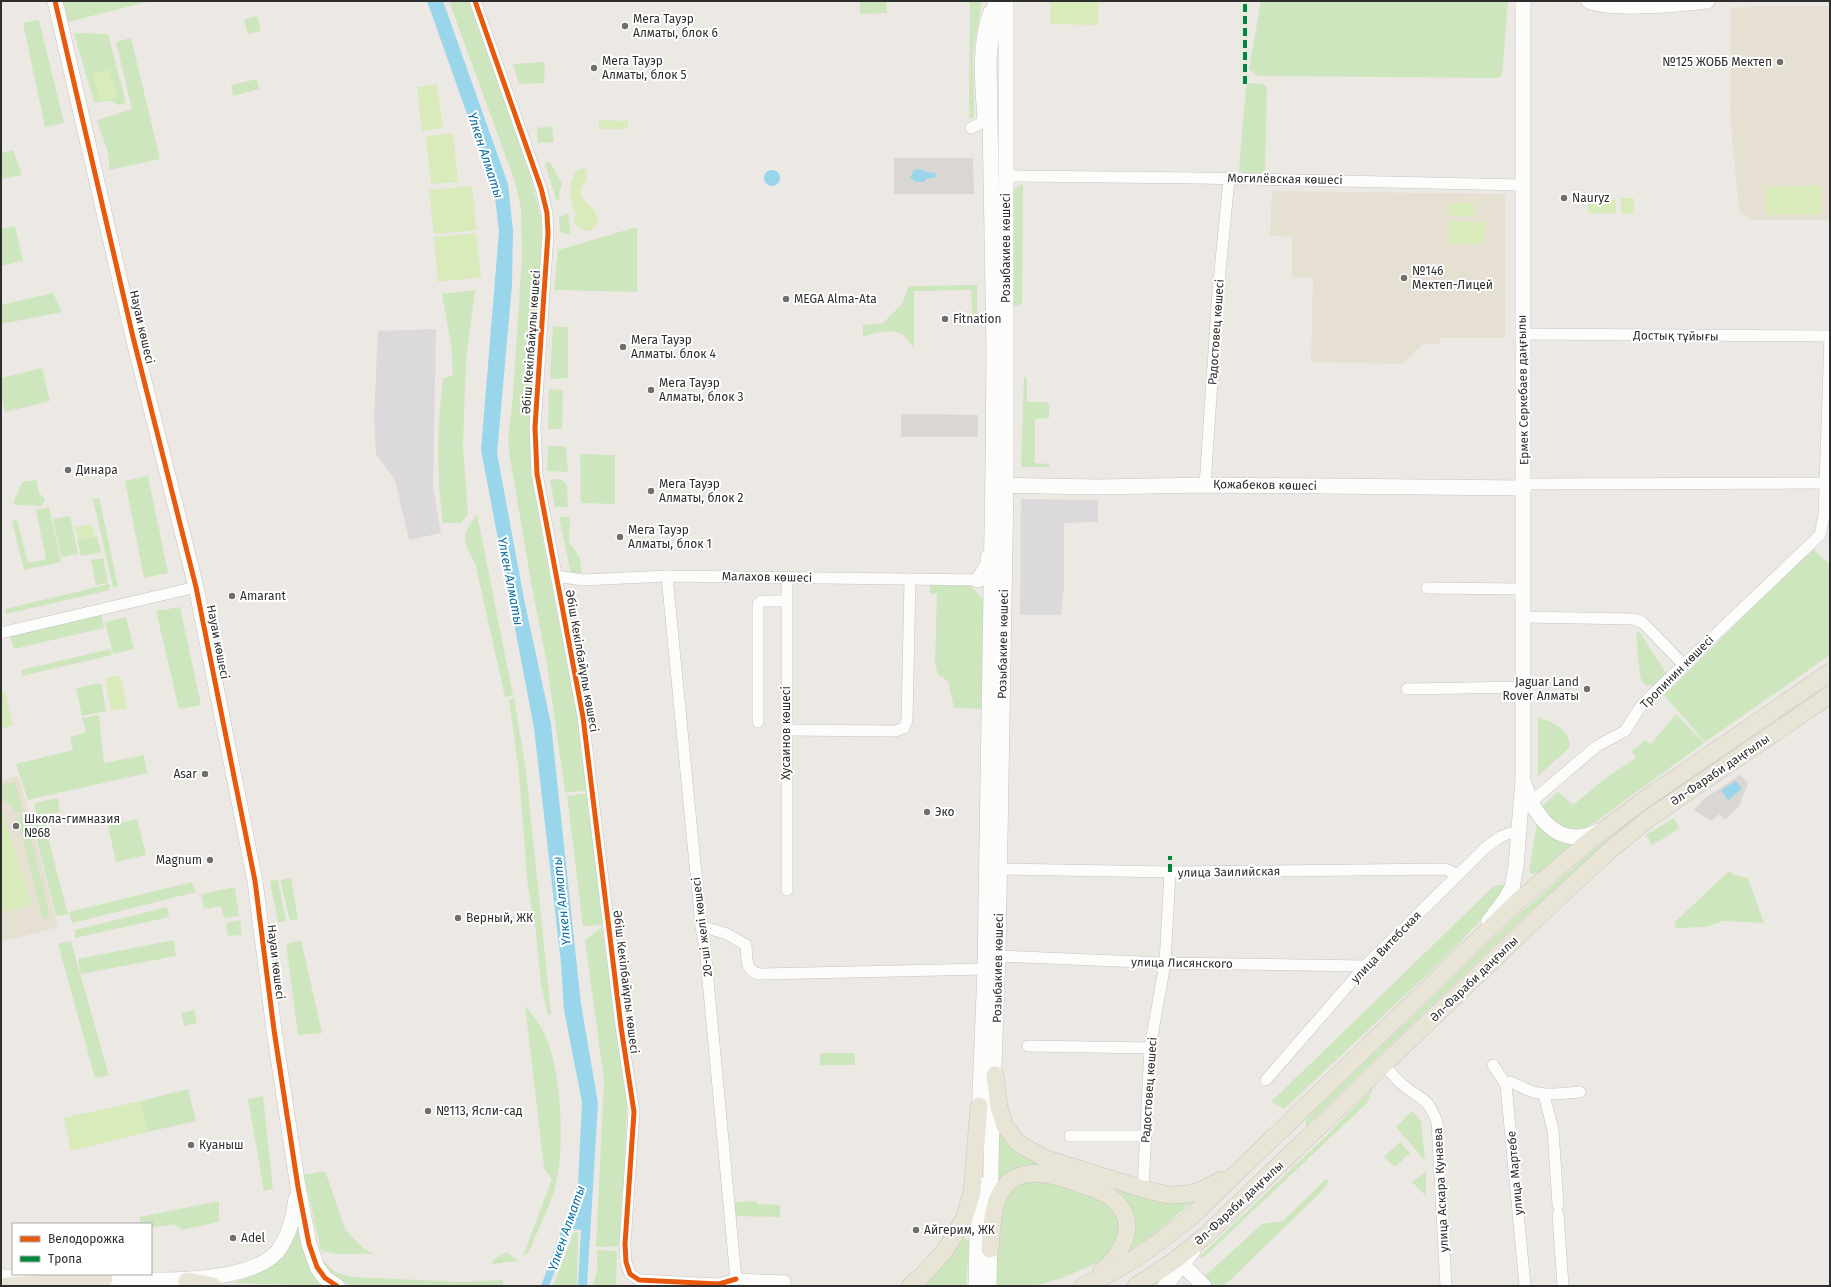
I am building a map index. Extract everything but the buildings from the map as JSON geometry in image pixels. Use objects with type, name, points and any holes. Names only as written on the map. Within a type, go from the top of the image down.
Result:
[{"type":"main road","name":"Әл-Фараби даңғылы","points":[[1237,1171],[1516,902],[1610,825],[1830,672]]},
{"type":"main road","name":"Әл-Фараби даңғылы","points":[[1136,1286],[1174,1262],[1206,1235],[1539,916],[1636,829],[1830,696]]},
{"type":"main road","points":[[995,1075],[1001,1117],[1010,1135],[1018,1142],[1044,1158],[1143,1189],[1168,1195],[1188,1194],[1202,1190],[1237,1171]]},
{"type":"main road","points":[[910,1286],[922,1276],[946,1249],[964,1219],[972,1192],[980,1106]]},
{"type":"main road","points":[[1082,1286],[1128,1264],[1159,1242],[1190,1217],[1237,1171]]},
{"type":"main road","points":[[990,1249],[998,1199],[1006,1185],[1018,1177],[1028,1174],[1046,1174],[1097,1190],[1108,1195],[1123,1212],[1127,1232],[1125,1241],[1112,1262],[1100,1273],[1079,1286]]},
{"type":"main road","points":[[7,1286],[104,1279]]},
{"type":"main road","points":[[187,1281],[213,1286]]},
{"type":"street","name":"Науаи көшесі","points":[[55,1],[133,337],[196,587],[255,881],[274,1030],[298,1187],[312,1257],[325,1278],[337,1286]]},
{"type":"street","name":"Әбіш Кекілбайұлы көшесі","points":[[475,1],[541,188],[547,213],[548,234],[545,288],[535,427],[537,474],[583,717],[621,1027],[634,1112],[625,1244],[626,1262],[630,1274],[639,1280],[719,1284],[736,1279],[785,1281],[785,1286]]},
{"type":"street","points":[[971,128],[981,123],[983,116],[982,37],[992,1]]},
{"type":"street","name":"Розыбакиев көшесі","points":[[989,1286],[992,1118],[995,1075],[1000,869],[992,581],[988,565],[988,534],[992,502],[999,485],[994,350],[989,59],[995,1]]},
{"type":"street","name":"Розыбакиев көшесі","points":[[980,1106],[985,969],[992,581],[999,485],[1006,176],[1006,1]]},
{"type":"street","name":"Ермек Серкебаев даңғылы","points":[[1523,1],[1523,780]]},
{"type":"street","points":[[1589,1],[1598,5],[1634,6],[1700,2]]},
{"type":"street","name":"Могилёвская көшесі","points":[[1006,176],[1229,178],[1523,185]]},
{"type":"street","name":"Радостовец көшесі","points":[[1205,485],[1218,292],[1229,178]]},
{"type":"street","name":"Достық тұйығы","points":[[1522,334],[1830,336]]},
{"type":"street","points":[[1524,486],[1824,483],[1830,336]]},
{"type":"street","name":"Тропинин көшесі","points":[[1531,802],[1597,746],[1625,731],[1641,706],[1820,535],[1824,516],[1824,483]]},
{"type":"street","name":"Қожабеков көшесі","points":[[999,485],[1097,487],[1205,485],[1524,486]]},
{"type":"street","name":"Малахов көшесі","points":[[556,576],[582,580],[667,576],[992,581]]},
{"type":"street","name":"20-ші желі көшесі","points":[[667,576],[701,926],[705,948],[721,1103],[736,1279]]},
{"type":"street","name":"Хусаинов көшесі","points":[[787,577],[787,890]]},
{"type":"street","points":[[787,730],[895,731],[904,728],[907,720],[910,579]]},
{"type":"street","points":[[1,633],[196,587]]},
{"type":"street","points":[[1427,588],[1523,589]]},
{"type":"street","points":[[758,722],[758,604],[762,601],[786,601]]},
{"type":"street","points":[[1523,618],[1634,619],[1642,622],[1684,665]]},
{"type":"street","points":[[1407,689],[1522,687]]},
{"type":"street","points":[[1523,780],[1531,802],[1546,824],[1568,836],[1585,837],[1610,825]]},
{"type":"street","points":[[1459,958],[1505,900],[1512,888],[1516,866],[1523,780]]},
{"type":"street","name":"улица Витебская","points":[[1266,1080],[1365,966],[1485,848],[1500,837],[1510,833],[1519,833]]},
{"type":"street","name":"улица Заилийская","points":[[1000,869],[1170,872],[1445,869],[1458,875]]},
{"type":"street","name":"Радостовец көшесі","points":[[1143,1189],[1150,1048],[1165,963],[1170,872]]},
{"type":"street","points":[[701,926],[727,934],[746,946],[748,968],[753,973],[759,974],[985,969]]},
{"type":"street","name":"улица Лисянского","points":[[998,956],[1165,963],[1365,966]]},
{"type":"street","points":[[1028,1046],[1150,1048]]},
{"type":"street","name":"улица Мартебе","points":[[1493,1064],[1506,1085],[1525,1286]]},
{"type":"street","name":"улица Аскара Кунаева","points":[[1384,1065],[1403,1086],[1424,1098],[1429,1104],[1437,1122],[1446,1286]]},
{"type":"street","points":[[1506,1085],[1510,1082],[1517,1083],[1528,1090],[1544,1094],[1580,1092]]},
{"type":"street","points":[[1544,1094],[1553,1130],[1563,1286]]},
{"type":"street","points":[[976,1286],[980,1106]]},
{"type":"street","points":[[1070,1136],[1146,1136]]},
{"type":"street","name":"Науаи көшесі","points":[[187,1281],[233,1276],[266,1261],[276,1252],[286,1236],[294,1216],[298,1187]]},
{"type":"street","points":[[1154,1286],[1168,1282],[1186,1268],[1206,1235]]},
{"type":"street","points":[[1186,1268],[1204,1286]]},
{"type":"street","points":[[1,1277],[187,1281]]},
{"type":"shaded area","name":"№125 ЖОББ Мектеп","points":[[1754,6],[1830,6],[1830,220],[1752,220],[1739,211],[1730,115],[1731,8]]},
{"type":"shaded area","points":[[894,158],[973,158],[974,194],[894,194]]},
{"type":"shaded area","name":"№146 Мектеп-Лицей","points":[[1272,191],[1505,194],[1505,338],[1440,338],[1440,344],[1423,344],[1402,364],[1311,362],[1313,278],[1292,277],[1292,237],[1270,236]]},
{"type":"shaded area","points":[[436,329],[433,486],[441,533],[409,540],[395,480],[376,454],[374,418],[378,331]]},
{"type":"shaded area","points":[[901,414],[978,415],[978,437],[901,437]]},
{"type":"shaded area","points":[[1021,499],[1098,500],[1098,522],[1064,523],[1064,586],[1061,615],[1020,615]]},
{"type":"shaded area","points":[[1740,775],[1748,783],[1739,806],[1725,820],[1720,814],[1711,821],[1694,810],[1704,799]]},
{"type":"shaded area","name":"Школа-гимназия №68","points":[[19,776],[58,927],[1,942],[1,780]]},
{"type":"green space","points":[[63,1],[150,1],[68,22]]},
{"type":"green space","points":[[449,1],[469,1],[528,166],[542,222],[536,495],[545,552],[578,718],[589,791],[565,792],[547,664],[531,582],[509,452],[508,439],[513,396],[522,256],[521,209],[515,182]]},
{"type":"green space","points":[[860,1],[886,1],[887,13],[860,14]]},
{"type":"green space","points":[[970,1],[982,1],[973,53],[974,117],[969,119]]},
{"type":"green space","points":[[1050,1],[1098,1],[1098,25],[1050,24]]},
{"type":"green space","points":[[1261,1],[1508,1],[1502,75],[1498,78],[1258,76],[1249,69]]},
{"type":"green space","points":[[257,16],[261,31],[248,34],[244,20]]},
{"type":"green space","points":[[39,20],[64,123],[45,127],[23,23]]},
{"type":"green space","points":[[74,33],[108,34],[126,103],[118,105],[112,101],[94,102]]},
{"type":"green space","points":[[131,38],[160,159],[109,170],[107,149],[97,120],[132,109],[116,42]]},
{"type":"green space","points":[[545,62],[544,83],[519,84],[513,64]]},
{"type":"green space","points":[[109,69],[118,97],[100,102],[92,74]]},
{"type":"green space","points":[[257,79],[259,89],[233,96],[231,85]]},
{"type":"green space","points":[[1249,83],[1263,84],[1267,87],[1265,170],[1262,173],[1244,174],[1239,170],[1246,87]]},
{"type":"green space","points":[[437,84],[443,128],[422,131],[417,87]]},
{"type":"green space","points":[[599,120],[628,121],[628,129],[599,129]]},
{"type":"green space","points":[[552,126],[554,142],[538,143],[537,128]]},
{"type":"green space","points":[[453,133],[458,182],[431,184],[426,136]]},
{"type":"green space","points":[[13,150],[22,175],[1,179],[1,153]]},
{"type":"green space","points":[[550,162],[562,184],[559,194],[560,199],[556,200],[545,163]]},
{"type":"green space","points":[[581,168],[587,170],[586,181],[580,188],[582,198],[595,211],[598,223],[590,231],[579,228],[573,219],[576,216],[570,190],[576,172]]},
{"type":"green space","points":[[1023,184],[1022,304],[1013,306],[1012,190]]},
{"type":"green space","points":[[472,186],[476,230],[434,234],[429,190]]},
{"type":"green space","points":[[1821,186],[1821,214],[1766,215],[1766,187]]},
{"type":"green space","points":[[1621,198],[1634,198],[1634,214],[1621,213]]},
{"type":"green space","points":[[1588,200],[1616,200],[1616,213],[1588,213]]},
{"type":"green space","points":[[1448,203],[1474,203],[1474,216],[1448,215]]},
{"type":"green space","points":[[568,213],[571,235],[560,232],[559,217]]},
{"type":"green space","points":[[1449,221],[1485,222],[1484,244],[1449,244]]},
{"type":"green space","points":[[15,226],[23,261],[1,266],[1,229]]},
{"type":"green space","points":[[637,227],[637,292],[554,290],[558,250]]},
{"type":"green space","points":[[476,233],[481,277],[438,282],[434,237]]},
{"type":"green space","points":[[977,285],[977,319],[972,314],[971,290],[914,291],[914,349],[908,340],[900,333],[890,331],[863,337],[863,325],[883,323],[902,304],[909,286]]},
{"type":"green space","points":[[475,290],[466,361],[463,447],[468,515],[460,523],[443,523],[438,469],[439,414],[443,378],[453,376],[451,344],[442,294]]},
{"type":"green space","points":[[53,293],[62,312],[1,324],[1,305]]},
{"type":"green space","points":[[553,326],[568,327],[568,378],[550,379]]},
{"type":"green space","points":[[42,368],[50,401],[5,412],[1,395],[1,378]]},
{"type":"green space","points":[[1024,377],[1027,377],[1027,402],[1046,402],[1049,405],[1049,418],[1035,419],[1035,463],[1049,464],[1049,467],[1021,467]]},
{"type":"green space","points":[[549,389],[563,390],[562,429],[548,429]]},
{"type":"green space","points":[[548,446],[564,446],[566,448],[568,472],[547,471]]},
{"type":"green space","points":[[580,454],[615,455],[615,504],[581,503]]},
{"type":"green space","points":[[148,476],[168,573],[144,578],[125,481]]},
{"type":"green space","points":[[36,480],[39,493],[45,499],[42,506],[18,505],[13,503],[22,482]]},
{"type":"green space","points":[[550,480],[562,480],[567,485],[568,507],[555,507]]},
{"type":"green space","points":[[99,498],[118,586],[113,587],[93,499]]},
{"type":"green space","points":[[49,507],[61,562],[24,570],[12,521],[17,520],[28,563],[46,559],[36,510]]},
{"type":"green space","points":[[477,514],[513,695],[505,697],[475,563],[465,538],[468,528]]},
{"type":"green space","points":[[70,516],[78,554],[61,557],[53,519]]},
{"type":"green space","points":[[559,517],[570,517],[569,542],[580,558],[582,573],[571,574]]},
{"type":"green space","points":[[92,524],[95,536],[78,539],[75,527]]},
{"type":"green space","points":[[97,536],[101,552],[81,556],[77,540]]},
{"type":"green space","points":[[1812,548],[1830,565],[1830,655],[1705,742],[1664,695]]},
{"type":"green space","points":[[103,558],[108,583],[96,585],[91,560]]},
{"type":"green space","points":[[109,584],[110,590],[6,614],[5,609]]},
{"type":"green space","points":[[930,585],[971,586],[983,599],[982,709],[954,708],[948,681],[938,675],[935,664],[937,594],[930,594]]},
{"type":"green space","points":[[180,607],[201,705],[179,709],[156,611]]},
{"type":"green space","points":[[101,614],[104,628],[14,649],[10,635]]},
{"type":"green space","points":[[126,617],[134,649],[113,654],[105,622]]},
{"type":"green space","points":[[1639,631],[1668,676],[1656,686],[1645,685],[1640,677],[1636,634]]},
{"type":"green space","points":[[110,649],[112,655],[22,676],[21,670]]},
{"type":"green space","points":[[120,675],[127,708],[111,711],[105,678]]},
{"type":"green space","points":[[101,683],[106,711],[82,716],[76,688]]},
{"type":"green space","points":[[1830,685],[1830,689],[1600,852],[1524,917],[1306,1126],[1306,1120],[1317,1108],[1521,912],[1596,848],[1655,803]]},
{"type":"green space","points":[[1,691],[5,691],[13,726],[1,728]]},
{"type":"green space","points":[[514,698],[526,771],[551,1014],[548,1015],[541,984],[536,932],[528,887],[518,765],[509,700]]},
{"type":"green space","points":[[1676,714],[1704,743],[1584,829],[1569,829],[1557,823],[1547,815],[1542,806],[1558,792],[1573,805],[1606,778],[1636,758],[1632,751],[1645,740],[1651,744]]},
{"type":"green space","points":[[99,715],[104,763],[144,755],[147,773],[28,800],[16,764],[73,750],[70,737],[86,732],[82,718]]},
{"type":"green space","points":[[1538,717],[1555,724],[1564,732],[1569,742],[1569,748],[1538,776]]},
{"type":"green space","points":[[15,782],[23,811],[17,813],[6,801],[1,801],[1,786]]},
{"type":"green space","points":[[589,793],[603,925],[583,926],[567,796]]},
{"type":"green space","points":[[58,798],[60,812],[37,816],[34,803]]},
{"type":"green space","points":[[2,809],[32,905],[1,913],[1,810]]},
{"type":"green space","points":[[25,814],[50,917],[42,918],[17,816]]},
{"type":"green space","points":[[1674,818],[1679,827],[1677,830],[1652,845],[1646,835]]},
{"type":"green space","points":[[43,819],[68,914],[56,916],[32,821]]},
{"type":"green space","points":[[137,819],[146,855],[116,862],[108,826]]},
{"type":"green space","points":[[1537,822],[1572,845],[1538,873],[1531,874],[1529,872]]},
{"type":"green space","points":[[1729,871],[1734,875],[1748,878],[1764,923],[1723,921],[1706,927],[1675,928],[1675,922]]},
{"type":"green space","points":[[291,878],[298,919],[290,921],[280,880]]},
{"type":"green space","points":[[278,880],[286,921],[278,922],[270,881]]},
{"type":"green space","points":[[192,882],[196,892],[72,923],[69,912]]},
{"type":"green space","points":[[1508,884],[1495,904],[1455,948],[1284,1109],[1271,1102],[1494,886]]},
{"type":"green space","points":[[235,887],[239,916],[226,918],[223,916],[221,906],[204,909],[201,894]]},
{"type":"green space","points":[[167,907],[169,917],[75,938],[75,930]]},
{"type":"green space","points":[[240,920],[242,935],[228,936],[226,926],[228,922]]},
{"type":"green space","points":[[602,927],[627,1105],[621,1246],[596,1247],[604,1080],[585,940]]},
{"type":"green space","points":[[174,940],[176,956],[81,974],[78,959]]},
{"type":"green space","points":[[301,940],[322,1033],[298,1035],[286,944]]},
{"type":"green space","points":[[71,941],[109,1076],[95,1078],[58,944]]},
{"type":"green space","points":[[525,1005],[540,1026],[550,1048],[555,1067],[558,1089],[561,1134],[558,1175],[554,1191],[532,1245],[528,1253],[523,1256],[552,1179],[544,1168]]},
{"type":"green space","points":[[194,1010],[197,1023],[184,1026],[181,1013]]},
{"type":"green space","points":[[820,1053],[855,1053],[855,1065],[820,1065]]},
{"type":"green space","points":[[1373,1088],[1367,1103],[1202,1259],[1200,1256],[1325,1137]]},
{"type":"green space","points":[[188,1089],[196,1121],[147,1132],[140,1101]]},
{"type":"green space","points":[[263,1096],[273,1189],[264,1191],[248,1099]]},
{"type":"green space","points":[[140,1101],[147,1132],[71,1151],[64,1118]]},
{"type":"green space","points":[[1412,1111],[1421,1121],[1425,1161],[1396,1127]]},
{"type":"green space","points":[[999,1126],[1050,1168],[996,1188]]},
{"type":"green space","points":[[1400,1142],[1410,1153],[1395,1167],[1384,1157]]},
{"type":"green space","points":[[325,1171],[345,1229],[363,1248],[373,1254],[337,1254],[321,1251],[304,1175]]},
{"type":"green space","points":[[1426,1171],[1426,1196],[1412,1182]]},
{"type":"green space","points":[[1326,1179],[1329,1181],[1323,1190],[1224,1286],[1213,1286],[1204,1277],[1262,1224],[1283,1221]]},
{"type":"green space","points":[[1029,1181],[1046,1181],[1104,1201],[1117,1215],[1120,1232],[1108,1257],[1097,1263],[1062,1278],[1033,1286],[997,1286],[997,1248],[999,1221],[1002,1209],[1006,1197],[1012,1188]]},
{"type":"green space","points":[[1092,1181],[1200,1195],[1152,1236],[1129,1251],[1132,1236]]},
{"type":"green space","points":[[219,1201],[219,1222],[182,1230],[175,1224],[152,1228],[152,1223],[140,1223],[140,1217]]},
{"type":"green space","points":[[757,1201],[757,1204],[780,1205],[780,1217],[735,1216],[734,1202]]},
{"type":"green space","points":[[298,1207],[301,1239],[306,1259],[317,1278],[325,1286],[232,1283],[255,1275],[267,1268]]},
{"type":"green space","points":[[574,1232],[578,1232],[577,1286],[553,1286]]},
{"type":"green space","points":[[963,1238],[968,1240],[969,1246],[966,1286],[921,1286],[959,1240]]},
{"type":"green space","points":[[597,1250],[617,1251],[616,1286],[593,1286],[597,1269]]},
{"type":"green space","points":[[506,1252],[519,1261],[493,1264],[492,1261]]},
{"type":"green space","points":[[318,1261],[324,1261],[335,1272],[351,1277],[464,1282],[503,1280],[503,1286],[351,1285],[332,1277]]},
{"type":"water","name":"Үлкен Алматы","points":[[427,1],[443,1],[508,184],[513,231],[512,285],[497,453],[524,599],[551,724],[581,1004],[598,1103],[587,1286],[578,1286],[581,1230],[571,1229],[549,1286],[541,1286],[578,1184],[582,1102],[564,1010],[561,963],[534,728],[481,450],[499,231],[494,190]]},
{"type":"water","points":[[915,169],[935,173],[936,177],[926,179],[924,182],[915,182],[910,177]]},
{"type":"water","points":[[769,170],[775,170],[780,175],[778,184],[775,186],[769,186],[764,181],[764,175]]},
{"type":"water","points":[[1736,781],[1742,789],[1728,800],[1721,790]]},
{"type":"marked path","points":[[1245,1],[1245,84]]},
{"type":"marked path","points":[[1170,856],[1170,872]]},
{"type":"cycle path","points":[[55,1],[133,337],[196,587],[255,881],[274,1030],[298,1187],[309,1244],[317,1267],[325,1278],[337,1286]]},
{"type":"cycle path","points":[[475,1],[541,188],[547,213],[548,234],[535,427],[537,474],[583,717],[621,1027],[634,1112],[625,1244],[626,1262],[630,1274],[639,1280],[719,1284],[736,1279]]},
{"type":"place","name":"Мега Тауэр Алматы, блок 6","points":[[625,26]]},
{"type":"place","name":"№125 ЖОББ Мектеп","points":[[1780,62]]},
{"type":"place","name":"Мега Тауэр Алматы, блок 5","points":[[594,68]]},
{"type":"place","name":"Nauryz","points":[[1564,198]]},
{"type":"place","name":"№146 Мектеп-Лицей","points":[[1404,278]]},
{"type":"place","name":"MEGA Alma-Ata","points":[[786,299]]},
{"type":"place","name":"Fitnation","points":[[945,319]]},
{"type":"place","name":"Мега Тауэр Алматы. блок 4","points":[[623,347]]},
{"type":"place","name":"Мега Тауэр Алматы, блок 3","points":[[651,390]]},
{"type":"place","name":"Динара","points":[[68,470]]},
{"type":"place","name":"Мега Тауэр Алматы, блок 2","points":[[651,491]]},
{"type":"place","name":"Мега Тауэр Алматы, блок 1","points":[[620,537]]},
{"type":"place","name":"Amarant","points":[[232,596]]},
{"type":"place","name":"Jaguar Land Rover Алматы","points":[[1587,689]]},
{"type":"place","name":"Asar","points":[[205,774]]},
{"type":"place","name":"Эко","points":[[927,812]]},
{"type":"place","name":"Школа-гимназия №68","points":[[16,826]]},
{"type":"place","name":"Magnum","points":[[210,860]]},
{"type":"place","name":"Верный, ЖК","points":[[458,918]]},
{"type":"place","name":"№113, Ясли-сад","points":[[428,1111]]},
{"type":"place","name":"Куаныш","points":[[191,1145]]},
{"type":"place","name":"Айгерим, ЖК","points":[[916,1230]]},
{"type":"place","name":"Adel","points":[[233,1238]]}]
